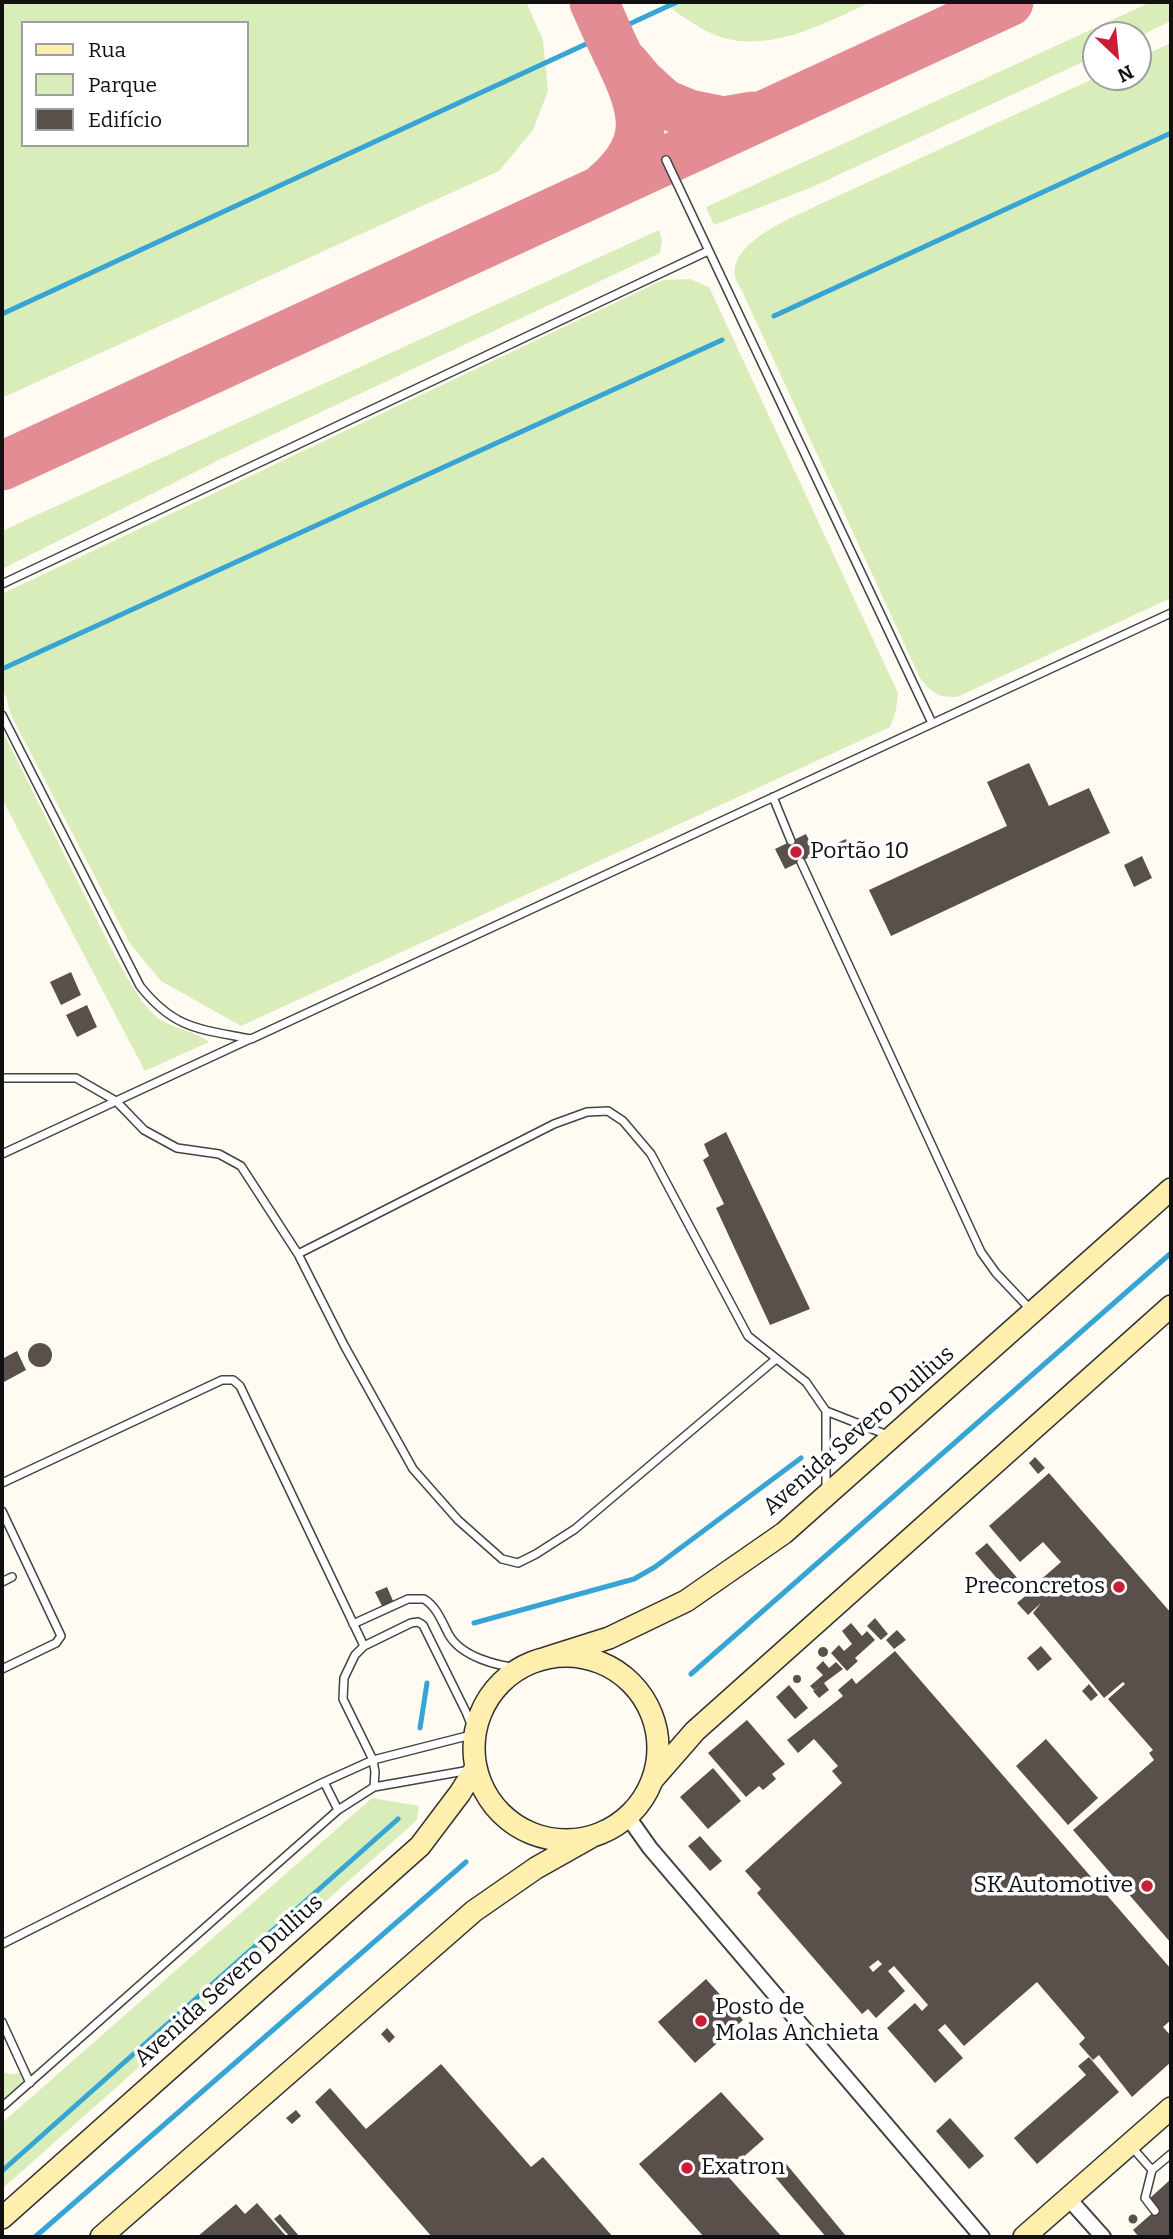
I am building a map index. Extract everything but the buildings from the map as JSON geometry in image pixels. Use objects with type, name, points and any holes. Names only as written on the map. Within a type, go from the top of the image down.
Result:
[{"type":"main road","name":"Avenida Severo Dullius","points":[[546,1658],[608,1638],[686,1601],[784,1533],[1033,1312],[1169,1197]]},
{"type":"main road","points":[[654,1778],[695,1731],[1171,1306]]},
{"type":"main road","points":[[572,1656],[597,1661],[619,1672],[637,1688],[650,1709],[658,1732],[659,1755],[654,1778],[643,1800],[628,1817],[611,1830],[569,1841],[547,1839],[526,1832],[507,1820],[491,1803],[475,1769],[475,1734],[482,1709],[497,1686],[520,1668],[546,1658],[572,1656]]},
{"type":"main road","name":"Avenida Severo Dullius","points":[[2,2218],[420,1846],[475,1769]]},
{"type":"main road","points":[[101,2237],[474,1911],[536,1868],[591,1837]]},
{"type":"main road","points":[[1024,2237],[1171,2108]]},
{"type":"street","points":[[628,1817],[650,1848],[982,2237]]},
{"type":"street","points":[[1069,2199],[1103,2237]]},
{"type":"lane","points":[[666,160],[932,723]]},
{"type":"lane","points":[[2,584],[708,251]]},
{"type":"lane","points":[[2,1154],[1171,613]]},
{"type":"lane","points":[[2,715],[140,986],[156,1007],[189,1027],[251,1039]]},
{"type":"lane","points":[[773,797],[790,841]]},
{"type":"lane","points":[[801,862],[981,1252],[1010,1289],[1033,1312]]},
{"type":"lane","points":[[2,1078],[76,1078],[116,1101],[144,1130],[177,1148],[219,1154],[241,1166],[298,1254],[412,1469],[458,1520],[502,1559],[518,1563],[575,1529],[776,1359]]},
{"type":"lane","points":[[298,1254],[554,1124],[587,1112],[608,1111],[623,1121],[651,1154],[748,1336],[807,1382],[826,1411],[827,1495]]},
{"type":"lane","points":[[2,1483],[222,1380],[233,1380],[240,1386],[364,1646]]},
{"type":"lane","points":[[826,1411],[893,1436]]},
{"type":"lane","points":[[2,1511],[61,1636],[56,1643],[2,1669]]},
{"type":"lane","points":[[2,1582],[12,1577]]},
{"type":"lane","points":[[353,1624],[408,1598],[418,1597],[430,1602],[451,1640],[464,1650],[494,1664],[520,1668]]},
{"type":"lane","points":[[2,1944],[373,1760],[475,1734],[440,1656],[421,1623],[411,1623],[364,1646],[349,1666],[344,1678],[343,1699],[373,1760],[374,1787]]},
{"type":"lane","points":[[2,2107],[338,1810],[374,1787],[475,1769]]},
{"type":"lane","points":[[324,1782],[338,1810]]},
{"type":"lane","points":[[2,2022],[30,2083]]},
{"type":"lane","points":[[1130,2145],[1153,2170]]},
{"type":"lane","points":[[1155,2211],[1145,2199],[1153,2170],[1171,2154]]},
{"type":"green space","points":[[2,2],[526,2],[543,40],[548,91],[533,130],[499,171],[2,398]]},
{"type":"green space","points":[[666,2],[871,2],[785,37],[740,41],[718,36],[696,25]]},
{"type":"green space","points":[[1151,2],[1171,2],[1171,21],[1152,30],[1152,21],[1110,21]]},
{"type":"green space","points":[[1082,34],[1082,62],[810,188],[714,225],[706,207]]},
{"type":"green space","points":[[1171,43],[1171,598],[957,697],[945,697],[932,691],[920,678],[736,280],[736,264],[742,252],[752,242],[793,217],[1082,84],[1082,91],[1152,91],[1152,52]]},
{"type":"green space","points":[[659,230],[662,240],[660,253],[225,457],[2,569],[2,531]]},
{"type":"green space","points":[[690,279],[709,287],[898,693],[896,711],[890,727],[241,1026],[161,981],[129,942],[10,713],[6,696],[2,692],[2,594],[663,280]]},
{"type":"green space","points":[[2,730],[115,956],[136,992],[156,1017],[209,1042],[145,1071],[2,799]]},
{"type":"green space","points":[[372,1798],[419,1806],[417,1820],[2,2189],[2,2123]]},
{"type":"green space","points":[[50,2070],[2,2113],[2,2072],[11,2074]]},
{"type":"waterway","points":[[2,314],[677,2]]},
{"type":"waterway","points":[[774,316],[1171,133]]},
{"type":"waterway","points":[[2,669],[722,340]]},
{"type":"waterway","points":[[691,1674],[1171,1253]]},
{"type":"waterway","points":[[474,1623],[634,1579],[655,1567],[801,1458]]},
{"type":"waterway","points":[[420,1728],[427,1683]]},
{"type":"waterway","points":[[2,2171],[398,1819]]},
{"type":"waterway","points":[[35,2237],[466,1862]]},
{"type":"taxiway","points":[[594,2],[635,94],[640,127],[638,142],[631,157],[603,188]]},
{"type":"taxiway","points":[[2,466],[1009,2]]},
{"type":"taxiway","points":[[625,64],[663,103],[689,114],[724,121],[753,116]]},
{"type":"place","name":"Portão 10","points":[[796,852]]},
{"type":"place","name":"Preconcretos","points":[[1119,1587]]},
{"type":"place","name":"SK Automotive","points":[[1147,1886]]},
{"type":"place","name":"Posto de Molas Anchieta","points":[[701,2021]]},
{"type":"place","name":"Exatron","points":[[687,2168]]}]
